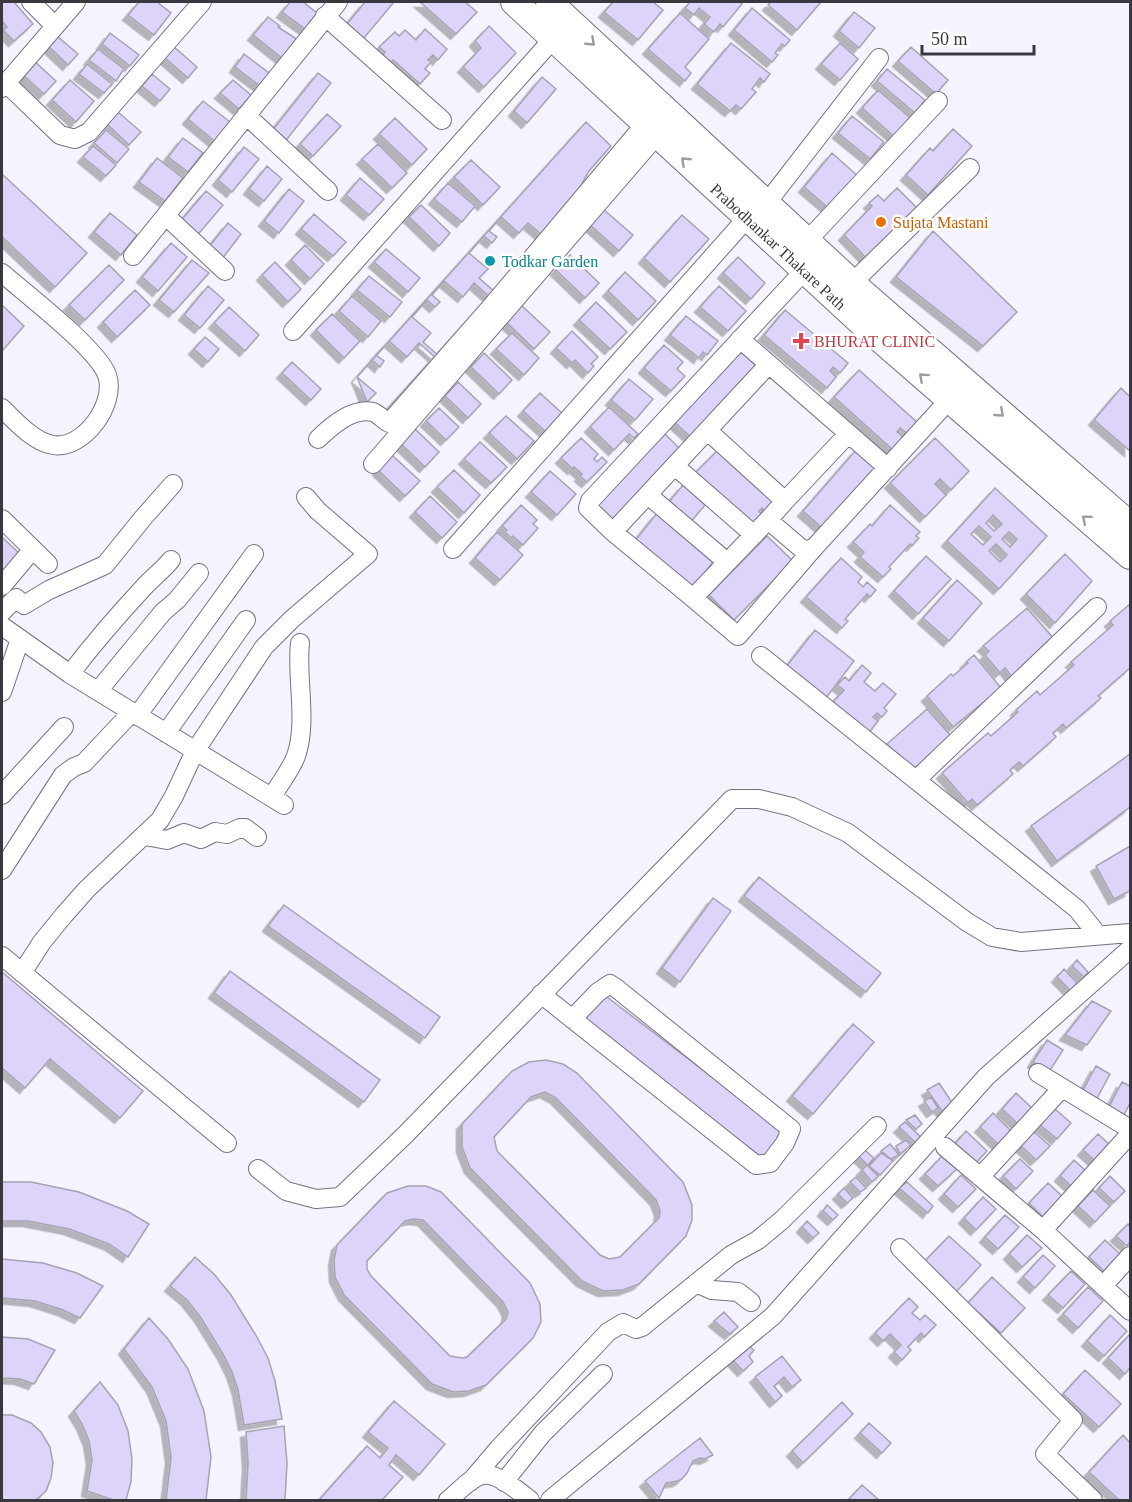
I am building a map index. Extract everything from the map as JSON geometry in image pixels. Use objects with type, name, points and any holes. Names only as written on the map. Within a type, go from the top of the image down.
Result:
[{"type":"main road","name":"Prabodhankar Thakare Path","points":[[514,2],[651,129],[757,211],[807,241],[852,284],[874,318],[949,400],[1131,556]]},
{"type":"main road","name":"Prabodhankar Thakare Path","points":[[549,2],[757,211],[804,271],[874,318],[1131,525]]},
{"type":"street","points":[[31,2],[55,26]]},
{"type":"street","points":[[76,2],[4,86],[60,135],[75,139],[89,132],[201,2]]},
{"type":"street","points":[[133,256],[338,2]]},
{"type":"street","points":[[325,16],[442,120]]},
{"type":"street","points":[[293,331],[553,39]]},
{"type":"street","points":[[453,549],[757,211],[879,58]]},
{"type":"street","points":[[807,241],[938,101]]},
{"type":"street","points":[[246,115],[328,191]]},
{"type":"street","points":[[318,439],[328,429],[355,412],[374,412],[388,423],[651,129]]},
{"type":"street","points":[[373,464],[651,129]]},
{"type":"street","points":[[852,284],[970,168]]},
{"type":"street","points":[[166,216],[225,271]]},
{"type":"street","points":[[804,271],[590,501],[588,508],[591,513],[738,636],[812,550],[949,400]]},
{"type":"street","points":[[2,273],[72,333],[98,361],[107,375],[108,399],[98,420],[73,444],[53,445],[28,433],[2,408]]},
{"type":"street","points":[[740,339],[888,468]]},
{"type":"street","points":[[613,532],[769,364]]},
{"type":"street","points":[[708,430],[785,501]]},
{"type":"street","points":[[693,598],[848,434]]},
{"type":"street","points":[[675,466],[753,535]]},
{"type":"street","points":[[2,612],[16,598],[24,605],[49,590],[105,565],[142,518],[173,484]]},
{"type":"street","points":[[648,495],[727,562]]},
{"type":"street","points":[[22,973],[42,942],[87,889],[160,820],[195,750],[264,647],[292,619],[368,554],[318,511],[306,496]]},
{"type":"street","points":[[2,519],[48,564]]},
{"type":"street","points":[[768,520],[802,549],[812,550]]},
{"type":"street","points":[[2,586],[33,549]]},
{"type":"street","points":[[2,870],[63,775],[84,763],[135,714],[254,554]]},
{"type":"street","points":[[70,674],[102,633],[171,560]]},
{"type":"street","points":[[98,691],[163,612],[177,600],[199,573]]},
{"type":"street","points":[[916,780],[1097,607]]},
{"type":"street","points":[[166,733],[246,620]]},
{"type":"street","points":[[2,626],[70,674],[278,801],[296,757],[300,733],[298,661],[300,643]]},
{"type":"street","points":[[2,692],[20,639]]},
{"type":"street","points":[[760,656],[1077,909],[1098,935]]},
{"type":"street","points":[[2,795],[64,727]]},
{"type":"street","points":[[258,1169],[286,1191],[316,1199],[340,1197],[405,1135],[732,799],[759,799],[792,807],[848,833],[967,922],[992,937],[1021,942],[1131,933]]},
{"type":"street","points":[[145,836],[167,840],[184,833],[201,839],[215,832],[227,834],[245,828],[257,837]]},
{"type":"street","points":[[550,1500],[773,1316],[986,1077],[1131,949]]},
{"type":"street","points":[[2,956],[227,1143]]},
{"type":"street","points":[[541,994],[756,1165],[770,1163],[785,1143],[791,1129],[616,987],[610,984],[598,992],[572,1018]]},
{"type":"street","points":[[1038,1073],[1131,1129]]},
{"type":"street","points":[[981,1177],[1062,1088]]},
{"type":"street","points":[[448,1500],[470,1482],[539,1404],[608,1332],[623,1323],[636,1329],[642,1327],[731,1255],[758,1239],[782,1220],[877,1126]]},
{"type":"street","points":[[1043,1230],[1131,1134]]},
{"type":"street","points":[[945,1147],[1043,1230],[1131,1311]]},
{"type":"street","points":[[900,1248],[1073,1420],[1045,1454],[1092,1500]]},
{"type":"street","points":[[1103,1286],[1131,1256]]},
{"type":"street","points":[[696,1283],[712,1290],[738,1292],[751,1302]]},
{"type":"street","points":[[504,1482],[543,1434],[603,1374]]},
{"type":"street","points":[[470,1482],[483,1475],[494,1477],[530,1500]]},
{"type":"building","points":[[2,2],[14,2],[33,24],[14,41],[3,30],[7,27],[2,21]]},
{"type":"building","points":[[139,2],[157,2],[171,13],[154,35],[128,15]]},
{"type":"building","points":[[290,2],[303,2],[317,13],[305,29],[282,12]]},
{"type":"building","points":[[365,2],[394,2],[364,38],[347,24]]},
{"type":"building","points":[[420,2],[465,2],[477,12],[456,34]]},
{"type":"building","points":[[613,2],[653,2],[663,10],[638,40],[604,12]]},
{"type":"building","points":[[690,2],[739,2],[742,4],[723,27],[720,24],[714,32],[704,24],[710,17],[699,8],[694,15],[685,8]]},
{"type":"building","points":[[771,2],[821,2],[797,30],[768,5]]},
{"type":"building","points":[[752,8],[790,40],[785,46],[782,44],[775,53],[778,55],[772,62],[734,30]]},
{"type":"building","points":[[854,12],[875,28],[859,48],[839,31]]},
{"type":"building","points":[[680,13],[709,39],[685,67],[691,73],[685,81],[648,49]]},
{"type":"building","points":[[268,17],[280,26],[278,27],[298,40],[283,59],[253,35]]},
{"type":"building","points":[[489,26],[516,53],[484,87],[463,67],[481,48],[475,41]]},
{"type":"building","points":[[425,29],[447,49],[438,60],[433,55],[428,60],[431,62],[425,69],[430,73],[420,84],[393,60],[391,62],[383,55],[385,52],[379,47],[395,32],[399,36],[405,30],[416,40]]},
{"type":"building","points":[[110,33],[139,55],[130,66],[102,44]]},
{"type":"building","points":[[57,36],[78,54],[68,65],[48,46]]},
{"type":"building","points":[[731,43],[770,74],[764,82],[760,78],[752,89],[756,92],[741,109],[736,105],[730,111],[697,84]]},
{"type":"building","points":[[840,43],[858,59],[840,80],[821,64]]},
{"type":"building","points":[[173,46],[197,67],[188,78],[164,57]]},
{"type":"building","points":[[911,47],[948,80],[936,94],[898,61]]},
{"type":"building","points":[[98,49],[124,69],[116,81],[89,60]]},
{"type":"building","points":[[244,54],[269,73],[260,86],[235,67]]},
{"type":"building","points":[[33,60],[56,81],[44,94],[21,73]]},
{"type":"building","points":[[87,64],[112,84],[104,93],[79,74]]},
{"type":"building","points":[[887,69],[925,100],[915,113],[877,81]]},
{"type":"building","points":[[318,73],[331,83],[284,143],[271,132]]},
{"type":"building","points":[[152,74],[170,89],[160,101],[142,86]]},
{"type":"building","points":[[542,77],[556,89],[527,123],[514,111]]},
{"type":"building","points":[[70,80],[94,101],[76,122],[52,100]]},
{"type":"building","points":[[233,80],[251,95],[239,109],[220,93]]},
{"type":"building","points":[[878,90],[915,122],[898,140],[862,108]]},
{"type":"building","points":[[203,101],[234,125],[218,144],[188,119]]},
{"type":"building","points":[[118,112],[141,132],[129,145],[107,124]]},
{"type":"building","points":[[327,114],[341,126],[313,156],[300,144]]},
{"type":"building","points":[[852,116],[884,142],[870,159],[838,133]]},
{"type":"building","points":[[395,118],[427,149],[412,165],[379,134]]},
{"type":"building","name":"Todkar Garden","points":[[586,122],[611,146],[510,273],[382,415],[367,402],[357,377]]},
{"type":"building","points":[[953,129],[972,146],[928,195],[906,175],[930,148],[933,151]]},
{"type":"building","points":[[106,130],[129,149],[117,163],[94,143]]},
{"type":"building","points":[[183,138],[203,153],[188,172],[168,157]]},
{"type":"building","points":[[378,144],[407,173],[392,188],[362,159]]},
{"type":"building","points":[[93,146],[116,165],[106,176],[83,157]]},
{"type":"building","points":[[244,147],[259,159],[232,192],[218,180]]},
{"type":"building","points":[[832,153],[859,177],[832,211],[804,187]]},
{"type":"building","points":[[157,158],[183,178],[165,201],[139,182]]},
{"type":"building","points":[[471,160],[500,187],[483,205],[454,177]]},
{"type":"building","points":[[267,166],[282,179],[264,201],[249,189]]},
{"type":"building","points":[[2,174],[87,253],[55,287],[2,237]]},
{"type":"building","points":[[360,178],[384,199],[369,215],[346,195]]},
{"type":"building","points":[[448,183],[475,206],[462,222],[434,199]]},
{"type":"building","name":"Sujata Mastani","points":[[897,188],[918,209],[868,260],[844,235],[872,206],[869,203],[878,195],[884,201]]},
{"type":"building","points":[[289,189],[304,201],[279,233],[264,221]]},
{"type":"building","points":[[206,191],[223,205],[195,238],[178,224]]},
{"type":"building","points":[[421,205],[450,233],[439,246],[409,217]]},
{"type":"building","points":[[603,209],[633,235],[619,251],[589,224]]},
{"type":"building","points":[[110,213],[137,235],[121,255],[94,232]]},
{"type":"building","points":[[314,214],[346,242],[333,256],[301,229]]},
{"type":"building","points":[[682,215],[709,239],[670,282],[644,258]]},
{"type":"building","points":[[501,217],[519,233],[528,223],[542,235],[495,292],[479,278],[488,269],[469,253],[484,236],[492,243],[497,237],[489,231]]},
{"type":"building","points":[[228,223],[241,234],[222,259],[208,248]]},
{"type":"building","points":[[933,231],[1017,312],[983,346],[896,277]]},
{"type":"building","points":[[171,243],[187,257],[158,291],[142,277]]},
{"type":"building","points":[[305,245],[324,264],[310,279],[291,260]]},
{"type":"building","points":[[386,249],[420,278],[408,292],[374,262]]},
{"type":"building","points":[[570,255],[599,283],[585,298],[556,270]]},
{"type":"building","points":[[738,257],[765,283],[751,299],[723,273]]},
{"type":"building","points":[[192,260],[209,273],[174,312],[159,300]]},
{"type":"building","points":[[275,262],[301,289],[288,302],[262,275]]},
{"type":"building","points":[[109,265],[124,280],[85,320],[69,305]]},
{"type":"building","points":[[625,272],[656,301],[638,320],[608,291]]},
{"type":"building","points":[[369,276],[402,302],[390,317],[357,290]]},
{"type":"building","points":[[444,281],[463,297],[474,283],[491,298],[440,357],[423,342],[431,333],[412,317],[427,300],[435,307],[440,302],[432,295]]},
{"type":"building","points":[[208,286],[224,300],[200,328],[184,315]]},
{"type":"building","points":[[719,286],[746,311],[728,331],[700,307]]},
{"type":"building","points":[[135,290],[150,305],[117,337],[103,322]]},
{"type":"building","points":[[352,296],[381,321],[368,337],[339,311]]},
{"type":"building","points":[[596,302],[627,332],[610,349],[579,320]]},
{"type":"building","points":[[520,304],[550,332],[534,349],[504,320]]},
{"type":"building","points":[[2,305],[24,326],[2,351]]},
{"type":"building","points":[[229,307],[259,335],[245,351],[214,323]]},
{"type":"building","points":[[785,310],[848,363],[840,373],[833,367],[830,371],[836,377],[827,388],[764,335]]},
{"type":"building","points":[[332,314],[360,341],[344,358],[316,330]]},
{"type":"building","points":[[686,316],[718,341],[707,355],[703,352],[699,358],[670,335]]},
{"type":"building","points":[[572,331],[598,357],[591,364],[594,366],[588,373],[575,360],[572,363],[556,348]]},
{"type":"building","points":[[512,333],[539,358],[524,375],[496,349]]},
{"type":"building","points":[[205,337],[219,349],[208,362],[194,349]]},
{"type":"building","points":[[389,341],[407,357],[419,343],[437,359],[401,400],[398,398],[382,415],[367,402],[376,393],[357,377],[372,360],[380,367],[384,361],[376,355]]},
{"type":"building","points":[[664,345],[683,362],[677,369],[685,376],[671,391],[644,368]]},
{"type":"building","points":[[737,348],[760,369],[695,441],[672,420]]},
{"type":"building","points":[[484,353],[512,380],[499,394],[471,367]]},
{"type":"building","points":[[292,362],[321,389],[311,400],[282,373]]},
{"type":"building","points":[[859,370],[918,423],[908,434],[900,428],[897,432],[904,438],[893,450],[834,397]]},
{"type":"building","points":[[629,379],[653,399],[635,420],[611,400]]},
{"type":"building","points":[[458,382],[481,404],[468,418],[445,396]]},
{"type":"building","points":[[1121,388],[1130,397],[1130,451],[1094,420]]},
{"type":"building","points":[[540,393],[564,415],[547,433],[523,411]]},
{"type":"building","points":[[609,407],[638,434],[634,438],[629,434],[614,450],[590,427]]},
{"type":"building","points":[[439,408],[459,427],[446,440],[426,421]]},
{"type":"building","points":[[506,416],[534,441],[517,459],[489,433]]},
{"type":"building","points":[[414,428],[439,452],[425,467],[400,443]]},
{"type":"building","points":[[662,431],[685,454],[615,526],[592,503]]},
{"type":"building","points":[[581,438],[598,454],[594,459],[597,462],[602,457],[607,462],[587,482],[580,476],[582,474],[561,458]]},
{"type":"building","points":[[935,438],[969,471],[951,490],[940,479],[935,484],[946,495],[925,517],[890,483]]},
{"type":"building","points":[[480,442],[507,467],[491,483],[464,459]]},
{"type":"building","points":[[722,446],[776,501],[766,512],[762,508],[759,511],[762,515],[750,527],[695,473]]},
{"type":"building","points":[[856,450],[882,472],[828,533],[803,511]]},
{"type":"building","points":[[392,455],[420,481],[405,496],[378,470]]},
{"type":"building","points":[[454,470],[480,495],[464,513],[437,487]]},
{"type":"building","points":[[550,471],[576,494],[557,515],[531,492]]},
{"type":"building","points":[[683,485],[705,505],[690,523],[668,503]]},
{"type":"building","points":[[995,488],[1047,536],[999,589],[947,541]],"holes":[[[993,515],[1002,524],[994,531],[986,523]],[[979,526],[991,537],[983,545],[971,534]],[[1009,532],[1017,539],[1010,547],[1002,539]],[[996,544],[1007,555],[1000,562],[989,551]]]},
{"type":"building","points":[[430,496],[457,522],[442,538],[415,512]]},
{"type":"building","points":[[521,505],[537,520],[533,524],[538,528],[523,545],[513,536],[511,538],[502,526]]},
{"type":"building","points":[[890,505],[920,532],[916,536],[919,538],[912,546],[910,544],[883,577],[860,557],[864,552],[853,542],[870,524],[872,526]]},
{"type":"building","points":[[658,512],[716,558],[693,588],[634,542]]},
{"type":"building","points":[[497,532],[523,555],[500,580],[475,558]]},
{"type":"building","points":[[767,536],[793,561],[734,620],[709,595]]},
{"type":"building","points":[[2,537],[23,557],[2,580]]},
{"type":"building","points":[[1065,554],[1092,581],[1055,623],[1026,594]]},
{"type":"building","points":[[926,556],[951,579],[918,614],[894,591]]},
{"type":"building","points":[[841,558],[862,577],[858,582],[863,587],[867,582],[876,590],[870,597],[867,594],[845,619],[848,621],[842,628],[806,597]]},
{"type":"building","points":[[957,580],[982,603],[949,641],[923,618]]},
{"type":"building","points":[[1130,604],[1130,668],[1098,696],[1101,698],[1066,728],[1063,724],[1053,733],[1056,737],[1023,766],[1019,762],[1010,770],[1013,774],[977,805],[972,799],[968,803],[942,773],[988,733],[991,736],[1037,691],[1040,695],[1074,665],[1071,662],[1113,625],[1110,621]]},
{"type":"building","points":[[1027,608],[1055,640],[1012,677],[1005,668],[1000,673],[985,655],[989,651],[983,646]]},
{"type":"building","points":[[815,630],[854,661],[826,698],[786,667]]},
{"type":"building","points":[[974,655],[1001,688],[953,727],[927,696],[951,674],[953,676],[968,663],[966,662]]},
{"type":"building","points":[[862,665],[871,673],[864,682],[875,691],[883,683],[896,694],[884,708],[887,711],[882,717],[877,713],[873,717],[878,721],[869,733],[833,702],[844,690],[837,685],[845,677],[849,681]]},
{"type":"building","points":[[927,709],[951,736],[912,771],[887,744]]},
{"type":"building","points":[[1130,754],[1130,807],[1057,861],[1031,826]]},
{"type":"building","points":[[1130,846],[1130,891],[1114,899],[1096,866]]},
{"type":"building","points":[[759,877],[881,973],[866,992],[744,896]]},
{"type":"building","points":[[713,898],[731,911],[680,982],[662,968]]},
{"type":"building","points":[[284,905],[440,1017],[425,1038],[268,926]]},
{"type":"building","points":[[1077,960],[1088,972],[1084,977],[1072,966]]},
{"type":"building","points":[[1064,969],[1077,985],[1071,991],[1057,977]]},
{"type":"building","points":[[230,971],[380,1080],[364,1102],[214,993]]},
{"type":"building","points":[[2,972],[143,1091],[120,1118],[50,1059],[25,1088],[2,1068]]},
{"type":"building","points":[[603,994],[783,1131],[763,1158],[583,1021]]},
{"type":"building","points":[[1092,1001],[1111,1011],[1087,1045],[1065,1035]]},
{"type":"building","points":[[853,1024],[874,1042],[813,1114],[792,1096]]},
{"type":"building","points":[[1047,1040],[1063,1050],[1049,1072],[1033,1062]]},
{"type":"building","points":[[546,1060],[563,1064],[577,1073],[683,1182],[692,1205],[692,1220],[686,1236],[639,1284],[623,1290],[603,1291],[582,1281],[470,1168],[462,1147],[462,1124],[512,1071],[529,1062]],"holes":[[[545,1092],[556,1098],[656,1200],[660,1211],[659,1218],[620,1257],[609,1259],[600,1255],[497,1151],[494,1137],[531,1097]]]},
{"type":"building","points":[[1096,1066],[1110,1074],[1096,1100],[1082,1092]]},
{"type":"building","points":[[1122,1082],[1130,1086],[1130,1103],[1123,1117],[1108,1109]]},
{"type":"building","points":[[939,1083],[953,1104],[942,1111],[927,1090]]},
{"type":"building","points":[[1016,1093],[1032,1108],[1018,1124],[1002,1109]]},
{"type":"building","points":[[931,1097],[938,1108],[932,1112],[924,1101]]},
{"type":"building","points":[[1054,1108],[1071,1123],[1057,1139],[1039,1124]]},
{"type":"building","points":[[993,1113],[1012,1132],[999,1145],[980,1127]]},
{"type":"building","points":[[915,1115],[922,1124],[916,1129],[906,1120]]},
{"type":"building","points":[[905,1122],[925,1141],[919,1146],[899,1127]]},
{"type":"building","points":[[1032,1130],[1050,1146],[1036,1160],[1019,1144]]},
{"type":"building","points":[[966,1131],[987,1151],[973,1166],[952,1147]]},
{"type":"building","points":[[1098,1134],[1109,1144],[1094,1160],[1083,1150]]},
{"type":"building","points":[[906,1140],[911,1145],[900,1154],[896,1146]]},
{"type":"building","points":[[890,1144],[899,1155],[891,1159],[881,1151]]},
{"type":"building","points":[[860,1146],[874,1158],[868,1165],[854,1152]]},
{"type":"building","points":[[881,1153],[893,1161],[880,1175],[869,1166]]},
{"type":"building","points":[[942,1156],[957,1169],[938,1186],[925,1174]]},
{"type":"building","points":[[1020,1159],[1033,1171],[1016,1189],[1003,1176]]},
{"type":"building","points":[[1074,1160],[1086,1171],[1071,1186],[1060,1176]]},
{"type":"building","points":[[867,1165],[878,1176],[872,1182],[862,1170]]},
{"type":"building","points":[[961,1175],[976,1189],[958,1207],[944,1194]]},
{"type":"building","points":[[1110,1176],[1125,1191],[1114,1202],[1099,1188]]},
{"type":"building","points":[[856,1177],[866,1188],[860,1192],[850,1182]]},
{"type":"building","points":[[2,1182],[31,1182],[79,1192],[127,1211],[149,1224],[128,1257],[109,1244],[69,1229],[28,1221],[2,1221]]},
{"type":"building","points":[[907,1182],[933,1206],[928,1213],[899,1188]]},
{"type":"building","points":[[1048,1183],[1062,1196],[1043,1217],[1029,1203]]},
{"type":"building","points":[[408,1186],[426,1186],[441,1192],[530,1283],[540,1304],[541,1322],[533,1338],[486,1385],[469,1391],[453,1392],[432,1384],[344,1295],[335,1277],[334,1260],[337,1245],[387,1193]],"holes":[[[423,1220],[503,1302],[508,1312],[506,1319],[467,1357],[450,1356],[371,1276],[367,1269],[367,1261],[405,1221]]]},
{"type":"building","points":[[844,1188],[853,1198],[847,1203],[838,1194]]},
{"type":"building","points":[[1093,1190],[1110,1206],[1095,1222],[1078,1206]]},
{"type":"building","points":[[983,1197],[996,1209],[976,1230],[964,1218]]},
{"type":"building","points":[[827,1205],[838,1215],[833,1220],[823,1211]]},
{"type":"building","points":[[1005,1215],[1019,1227],[998,1249],[985,1237]]},
{"type":"building","points":[[807,1221],[819,1233],[813,1238],[802,1227]]},
{"type":"building","points":[[1128,1224],[1130,1242],[1127,1246],[1116,1236]]},
{"type":"building","points":[[1027,1235],[1042,1248],[1022,1267],[1009,1254]]},
{"type":"building","points":[[949,1236],[981,1265],[956,1292],[924,1262]]},
{"type":"building","points":[[1105,1240],[1120,1254],[1104,1271],[1089,1257]]},
{"type":"building","points":[[1043,1255],[1055,1266],[1035,1288],[1023,1277]]},
{"type":"building","points":[[195,1257],[214,1274],[231,1295],[257,1337],[268,1358],[282,1419],[244,1425],[238,1390],[223,1354],[187,1300],[170,1286]]},
{"type":"building","points":[[2,1259],[43,1263],[77,1273],[103,1286],[80,1318],[35,1301],[2,1298]]},
{"type":"building","points":[[1071,1271],[1085,1284],[1063,1308],[1048,1295]]},
{"type":"building","points":[[992,1277],[1025,1308],[1001,1333],[968,1303]]},
{"type":"building","points":[[1088,1287],[1103,1301],[1078,1328],[1063,1314]]},
{"type":"building","points":[[909,1298],[918,1307],[912,1313],[920,1320],[925,1315],[936,1325],[924,1337],[921,1333],[908,1347],[911,1350],[902,1360],[894,1352],[901,1345],[890,1334],[883,1341],[875,1333]]},
{"type":"building","points":[[724,1312],[738,1327],[730,1334],[714,1321]]},
{"type":"building","points":[[1110,1315],[1127,1331],[1104,1356],[1087,1341]]},
{"type":"building","points":[[149,1318],[168,1339],[188,1369],[204,1411],[211,1457],[206,1500],[166,1500],[171,1458],[166,1421],[152,1387],[124,1349]]},
{"type":"building","points":[[1130,1334],[1130,1368],[1125,1374],[1108,1358]]},
{"type":"building","points":[[2,1337],[28,1339],[55,1350],[34,1384],[20,1379],[2,1378]]},
{"type":"building","points":[[748,1345],[754,1350],[749,1356],[753,1362],[743,1371],[732,1359]]},
{"type":"building","points":[[782,1356],[801,1380],[792,1387],[784,1377],[774,1386],[782,1396],[775,1402],[755,1377]]},
{"type":"building","points":[[1085,1370],[1121,1404],[1099,1427],[1063,1394]]},
{"type":"building","points":[[100,1382],[118,1405],[128,1431],[132,1459],[131,1482],[126,1500],[113,1500],[87,1491],[92,1460],[89,1441],[74,1411]]},
{"type":"building","points":[[394,1401],[445,1444],[419,1475],[396,1455],[389,1465],[403,1477],[382,1500],[319,1500],[367,1446],[380,1458],[388,1448],[368,1432]]},
{"type":"building","points":[[842,1402],[853,1414],[803,1463],[792,1451]]},
{"type":"building","points":[[2,1415],[12,1415],[31,1423],[41,1432],[50,1447],[53,1463],[51,1478],[46,1491],[36,1500],[2,1500]]},
{"type":"building","points":[[869,1423],[891,1443],[882,1453],[860,1433]]},
{"type":"building","points":[[284,1426],[287,1463],[285,1500],[246,1500],[248,1463],[246,1432]]},
{"type":"building","points":[[1123,1435],[1130,1443],[1130,1500],[1119,1500],[1089,1472]]},
{"type":"building","points":[[700,1438],[713,1455],[693,1461],[682,1479],[666,1483],[659,1498],[645,1481]]},
{"type":"building","points":[[862,1485],[879,1500],[848,1500]]},
{"type":"place","name":"Sujata Mastani","points":[[881,222]]},
{"type":"place","name":"Todkar Garden","points":[[490,261]]},
{"type":"place","name":"BHURAT CLINIC","points":[[801,341]]}]
